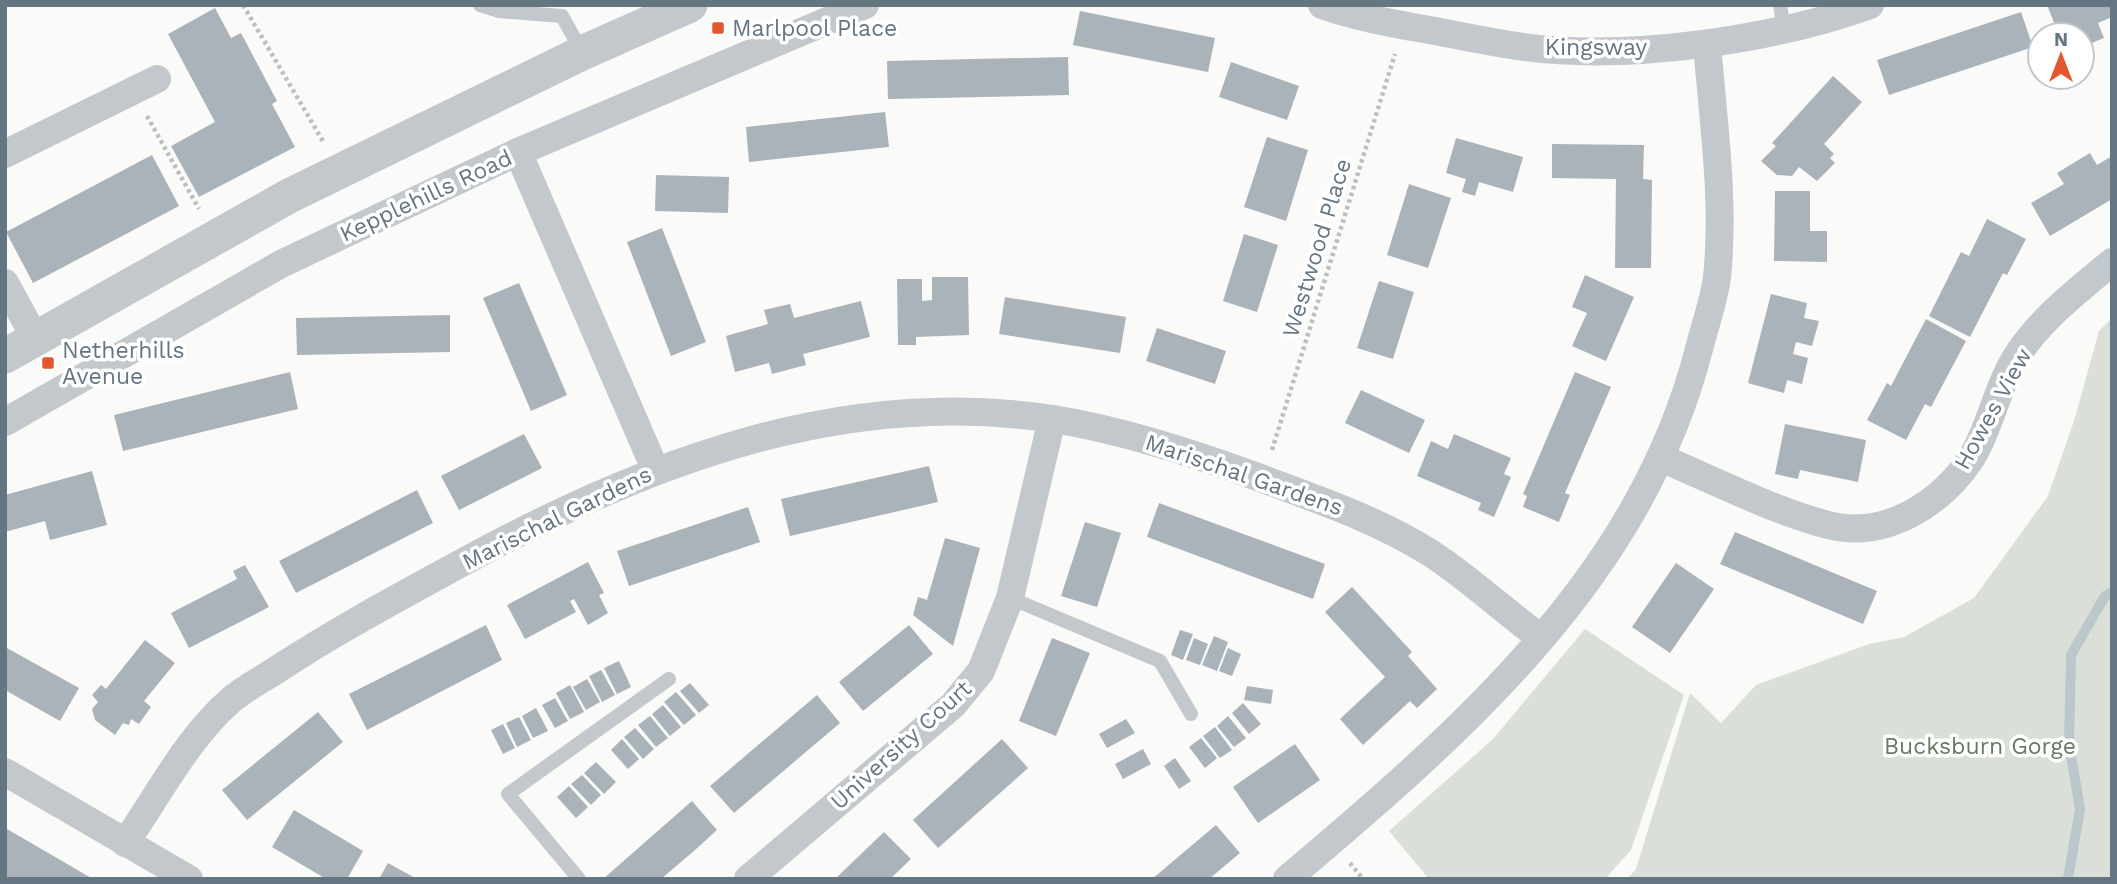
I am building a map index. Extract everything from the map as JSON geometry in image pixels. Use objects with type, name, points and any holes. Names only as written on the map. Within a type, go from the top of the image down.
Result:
[{"type":"street","points":[[5,356],[214,237],[341,170],[582,53],[690,5]]},
{"type":"street","name":"Kepplehills Road","points":[[5,422],[281,264],[518,152],[865,5]]},
{"type":"street","name":"Kingsway","points":[[1322,5],[1404,27],[1526,47],[1595,50],[1707,44],[1782,17],[1870,5]]},
{"type":"street","points":[[1287,879],[1387,795],[1468,721],[1541,638],[1601,563],[1632,515],[1661,458],[1692,377],[1717,280],[1719,214],[1707,44]]},
{"type":"street","points":[[5,154],[145,85]]},
{"type":"street","points":[[518,152],[655,469]]},
{"type":"street","name":"Howes View","points":[[1661,458],[1830,526],[1874,527],[1912,515],[1947,488],[1972,455],[2013,363],[2060,305],[2112,262]]},
{"type":"street","points":[[5,283],[35,338]]},
{"type":"street","name":"Marischal Gardens","points":[[125,843],[189,747],[230,701],[320,642],[540,521],[655,469],[760,436],[857,417],[975,413],[1052,419],[1186,450],[1340,508],[1398,534],[1462,575],[1541,638]]},
{"type":"street","name":"University Court","points":[[748,879],[953,705],[981,671],[1010,598],[1052,419]]},
{"type":"street","points":[[5,772],[189,879]]},
{"type":"lane","points":[[480,5],[499,10],[562,16],[582,53]]},
{"type":"lane","points":[[1010,598],[1160,662],[1191,714]]},
{"type":"lane","points":[[579,879],[508,794],[669,679]]},
{"type":"path","points":[[243,5],[341,170]]},
{"type":"path","name":"Westwood Place","points":[[1263,479],[1404,27]]},
{"type":"path","points":[[145,85],[214,237]]},
{"type":"green space","name":"Bucksburn Gorge","points":[[2112,318],[2112,879],[1627,879],[1636,869],[1690,693],[1721,723],[1756,685],[1869,644],[1904,637],[1974,598],[2048,496],[2074,421],[2099,331]]},
{"type":"green space","points":[[1585,629],[1684,695],[1631,850],[1605,879],[1429,879],[1389,831],[1493,739]]},
{"type":"building","points":[[2047,5],[2112,5],[2112,17],[2098,23],[2104,38],[2096,41],[2096,21],[2053,21]]},
{"type":"building","points":[[215,8],[231,38],[241,33],[277,101],[272,104],[295,147],[199,197],[171,146],[215,122],[168,34]]},
{"type":"building","points":[[1080,11],[1215,38],[1208,72],[1073,45]]},
{"type":"building","points":[[2021,12],[2026,27],[2026,49],[1889,95],[1877,60]]},
{"type":"building","points":[[1068,57],[1069,95],[888,99],[887,61]]},
{"type":"building","points":[[1231,62],[1299,86],[1287,120],[1219,97]]},
{"type":"building","points":[[1833,76],[1862,102],[1824,144],[1834,154],[1830,158],[1835,163],[1817,181],[1799,167],[1792,176],[1777,175],[1761,161],[1776,146],[1772,143]]},
{"type":"building","points":[[885,112],[889,147],[749,162],[746,127]]},
{"type":"building","points":[[1267,137],[1308,150],[1286,221],[1244,207]]},
{"type":"building","points":[[1456,138],[1523,157],[1513,192],[1479,182],[1475,196],[1462,192],[1466,179],[1446,173]]},
{"type":"building","points":[[1552,144],[1644,145],[1643,179],[1652,180],[1651,268],[1615,268],[1616,179],[1552,178]]},
{"type":"building","points":[[2090,153],[2097,165],[2112,156],[2112,199],[2050,236],[2031,203],[2064,184],[2057,173]]},
{"type":"building","points":[[152,155],[179,206],[33,283],[6,232]]},
{"type":"building","points":[[656,175],[729,177],[728,213],[655,211]]},
{"type":"building","points":[[1409,184],[1451,198],[1428,268],[1387,255]]},
{"type":"building","points":[[1775,191],[1810,191],[1810,231],[1827,231],[1827,262],[1774,261]]},
{"type":"building","points":[[1987,219],[2026,239],[2007,275],[2003,273],[1970,337],[1929,316],[1961,252],[1969,256]]},
{"type":"building","points":[[662,228],[706,342],[671,356],[627,242]]},
{"type":"building","points":[[1244,234],[1278,245],[1257,312],[1223,301]]},
{"type":"building","points":[[1585,275],[1634,297],[1606,361],[1572,346],[1587,313],[1572,307]]},
{"type":"building","points":[[932,277],[968,277],[969,335],[916,337],[916,345],[898,345],[897,279],[922,279],[922,301],[932,300]]},
{"type":"building","points":[[1379,281],[1414,292],[1393,359],[1357,348]]},
{"type":"building","points":[[519,283],[567,395],[531,411],[483,298]]},
{"type":"building","points":[[1771,294],[1807,303],[1804,318],[1819,321],[1812,346],[1796,342],[1793,354],[1808,358],[1802,384],[1787,380],[1784,393],[1748,383]]},
{"type":"building","points":[[1005,297],[1126,317],[1120,353],[999,334]]},
{"type":"building","points":[[861,301],[870,337],[803,354],[806,365],[772,374],[769,363],[735,372],[726,336],[768,324],[764,310],[790,304],[794,318]]},
{"type":"building","points":[[450,315],[450,352],[297,355],[296,318]]},
{"type":"building","points":[[1926,319],[1966,341],[1931,407],[1925,404],[1906,440],[1867,420],[1887,383],[1891,386]]},
{"type":"building","points":[[1157,328],[1226,351],[1215,384],[1146,361]]},
{"type":"building","points":[[290,372],[298,409],[123,451],[114,415]]},
{"type":"building","points":[[1575,372],[1611,387],[1565,493],[1570,495],[1559,522],[1523,507],[1527,496],[1523,494]]},
{"type":"building","points":[[1361,390],[1425,420],[1409,453],[1345,423]]},
{"type":"building","points":[[1785,424],[1866,440],[1858,482],[1800,470],[1798,479],[1775,474]]},
{"type":"building","points":[[524,434],[542,468],[459,510],[441,476]]},
{"type":"building","points":[[1454,434],[1511,458],[1504,474],[1511,477],[1494,517],[1478,510],[1481,503],[1417,476],[1431,441],[1448,449]]},
{"type":"building","points":[[929,466],[938,502],[790,536],[781,499]]},
{"type":"building","points":[[92,471],[107,525],[50,540],[45,521],[5,532],[5,495]]},
{"type":"building","points":[[417,490],[433,523],[296,593],[279,561]]},
{"type":"building","points":[[1159,503],[1325,564],[1313,599],[1147,537]]},
{"type":"building","points":[[748,507],[760,542],[629,586],[617,551]]},
{"type":"building","points":[[1085,522],[1121,533],[1097,607],[1061,596]]},
{"type":"building","points":[[1735,532],[1877,591],[1863,624],[1720,564]]},
{"type":"building","points":[[945,538],[980,548],[953,646],[913,615],[918,597],[927,600]]},
{"type":"building","points":[[588,562],[604,593],[599,595],[608,613],[588,625],[574,599],[570,601],[576,612],[525,639],[507,605]]},
{"type":"building","points":[[1676,563],[1714,589],[1670,653],[1632,627]]},
{"type":"building","points":[[245,565],[269,607],[189,648],[171,613],[237,579],[233,571]]},
{"type":"building","points":[[1352,587],[1412,652],[1408,656],[1437,689],[1417,708],[1410,701],[1363,745],[1340,719],[1385,677],[1325,612]]},
{"type":"building","points":[[486,625],[502,660],[367,730],[349,694]]},
{"type":"building","points":[[909,625],[933,654],[863,711],[839,682]]},
{"type":"building","points":[[1180,630],[1193,634],[1183,660],[1171,655]]},
{"type":"building","points":[[1214,636],[1228,642],[1217,671],[1202,665]]},
{"type":"building","points":[[1052,638],[1090,653],[1056,736],[1019,721]]},
{"type":"building","points":[[1194,638],[1208,644],[1200,665],[1186,660]]},
{"type":"building","points":[[145,640],[175,663],[144,701],[151,707],[139,724],[131,719],[129,725],[123,723],[115,735],[95,720],[92,709],[98,702],[92,695],[101,685],[106,689]]},
{"type":"building","points":[[5,647],[79,688],[60,721],[5,690]]},
{"type":"building","points":[[1228,648],[1241,654],[1232,676],[1219,671]]},
{"type":"building","points":[[619,661],[631,687],[617,694],[604,668]]},
{"type":"building","points":[[601,670],[615,695],[602,702],[589,676]]},
{"type":"building","points":[[587,679],[600,702],[586,710],[573,687]]},
{"type":"building","points":[[690,683],[709,705],[699,713],[680,691]]},
{"type":"building","points":[[570,685],[584,712],[570,719],[556,693]]},
{"type":"building","points":[[1247,686],[1273,690],[1271,704],[1244,700]]},
{"type":"building","points":[[676,692],[696,715],[684,725],[664,702]]},
{"type":"building","points":[[817,695],[840,723],[734,813],[710,786]]},
{"type":"building","points":[[555,698],[568,721],[555,728],[542,705]]},
{"type":"building","points":[[1243,703],[1261,724],[1249,734],[1232,713]]},
{"type":"building","points":[[663,705],[681,727],[670,736],[652,714]]},
{"type":"building","points":[[536,708],[548,731],[533,738],[522,716]]},
{"type":"building","points":[[318,712],[343,742],[247,820],[222,790]]},
{"type":"building","points":[[650,716],[668,738],[656,747],[638,725]]},
{"type":"building","points":[[1228,716],[1246,738],[1234,747],[1217,726]]},
{"type":"building","points":[[519,717],[531,740],[517,747],[506,723]]},
{"type":"building","points":[[1126,719],[1135,733],[1107,748],[1099,734]]},
{"type":"building","points":[[503,724],[515,748],[503,754],[491,730]]},
{"type":"building","points":[[1215,727],[1232,750],[1220,758],[1203,736]]},
{"type":"building","points":[[635,728],[654,749],[643,759],[624,737]]},
{"type":"building","points":[[1201,738],[1217,758],[1205,768],[1189,747]]},
{"type":"building","points":[[622,739],[639,759],[628,769],[611,750]]},
{"type":"building","points":[[1002,739],[1028,768],[938,848],[913,820]]},
{"type":"building","points":[[1295,744],[1320,780],[1258,823],[1233,787]]},
{"type":"building","points":[[1143,749],[1151,764],[1123,779],[1115,764]]},
{"type":"building","points":[[1175,758],[1191,781],[1179,789],[1164,766]]},
{"type":"building","points":[[596,762],[616,782],[604,794],[584,773]]},
{"type":"building","points":[[582,775],[601,795],[591,805],[571,784]]},
{"type":"building","points":[[569,786],[588,807],[576,818],[557,797]]},
{"type":"building","points":[[692,801],[717,830],[695,850],[661,879],[603,879]]},
{"type":"building","points":[[294,810],[363,851],[347,879],[326,879],[272,847]]},
{"type":"building","points":[[1216,825],[1240,853],[1209,879],[1152,879]]},
{"type":"building","points":[[7,829],[81,872],[93,879],[5,879]]},
{"type":"building","points":[[884,832],[911,859],[890,879],[835,879]]},
{"type":"building","points":[[388,863],[417,879],[379,879]]},
{"type":"waterway","points":[[2068,879],[2080,809],[2069,744],[2071,655],[2105,596],[2112,592]]},
{"type":"place","name":"Marlpool Place","points":[[718,28]]},
{"type":"place","name":"Netherhills Avenue","points":[[48,363]]}]
